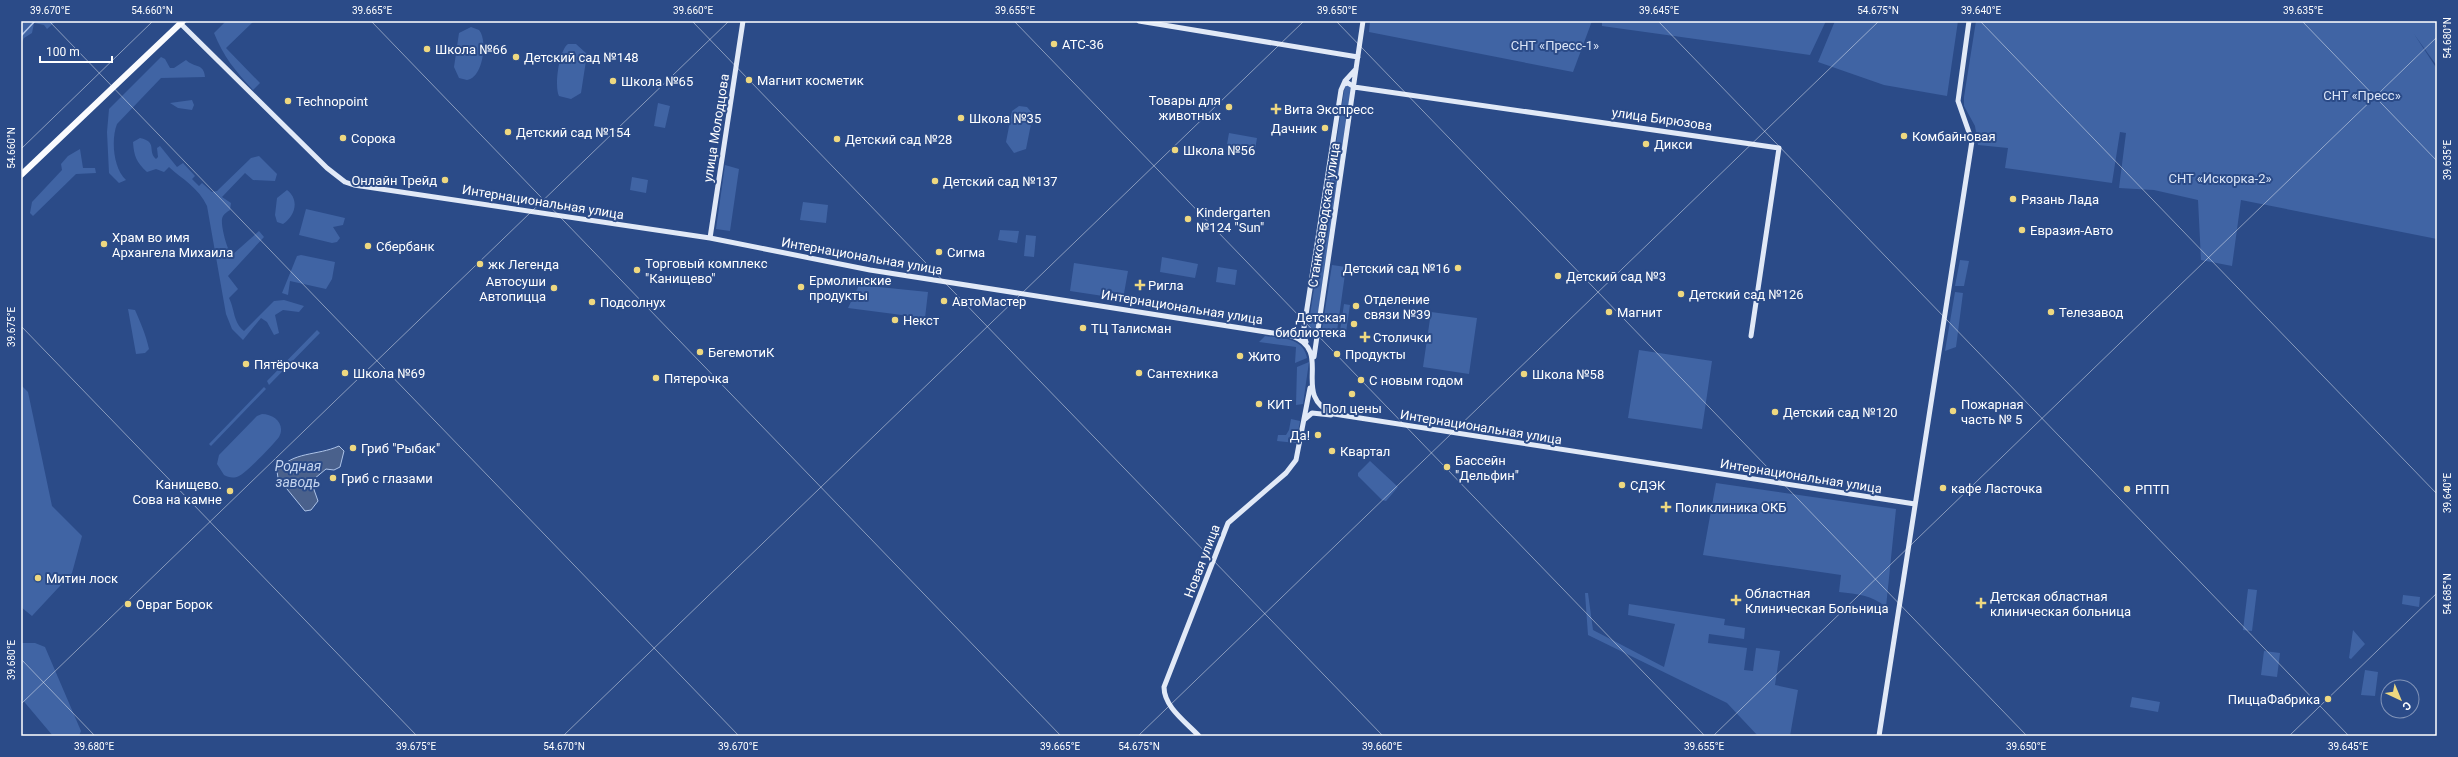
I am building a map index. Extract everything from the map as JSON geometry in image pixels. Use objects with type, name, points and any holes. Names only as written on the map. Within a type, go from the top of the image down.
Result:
[{"type":"main road","points":[[21,175],[181,22]]},
{"type":"street","name":"улица Молодцова","points":[[710,238],[743,21]]},
{"type":"street","points":[[1139,21],[1358,57]]},
{"type":"street","name":"Станкозаводская улица","points":[[1313,364],[1363,21]]},
{"type":"street","points":[[1879,736],[1972,141],[1958,101],[1969,21]]},
{"type":"street","name":"Интернациональная улица","points":[[181,22],[271,115],[345,182],[710,238],[870,270],[1292,336],[1306,343],[1313,357],[1311,391],[1319,406],[1326,411],[1342,416],[1915,504]]},
{"type":"street","name":"Станкозаводская улица","points":[[1306,343],[1304,327],[1344,84],[1356,69]]},
{"type":"street","points":[[1344,84],[1348,82],[1354,87]]},
{"type":"street","name":"улица Бирюзова","points":[[1354,87],[1779,148],[1751,336]]},
{"type":"street","points":[[1292,336],[1300,334],[1304,327]]},
{"type":"street","points":[[1306,343],[1312,344],[1317,338]]},
{"type":"street","name":"Новая улица","points":[[1199,736],[1168,703],[1164,695],[1164,687],[1228,523],[1294,465],[1298,456],[1311,382]]},
{"type":"street","points":[[1304,420],[1310,415],[1316,413],[1342,416]]},
{"type":"green space","points":[[21,21],[56,21],[47,29],[44,25],[34,23],[32,33],[24,38],[21,44]]},
{"type":"green space","points":[[226,21],[254,21],[226,48],[260,83],[253,90],[230,63],[214,33]]},
{"type":"green space","name":"СНТ «Пресс-1»","points":[[1370,21],[1592,21],[1573,72],[1369,32]]},
{"type":"green space","points":[[1602,21],[1826,21],[1810,55],[1602,26]]},
{"type":"green space","points":[[1835,21],[1958,21],[1947,96],[1884,85],[1818,62]]},
{"type":"green space","name":"СНТ «Пресс»","points":[[1976,21],[2437,21],[2437,66],[2414,34],[2437,69],[2437,239],[2241,200],[2232,266],[2201,260],[2198,200],[2154,190],[2119,188],[2126,133],[2120,132],[2112,183],[2005,168],[2008,148],[1978,145],[1975,126],[1964,106],[1964,97]]},
{"type":"green space","points":[[471,27],[479,30],[482,35],[483,50],[477,73],[472,78],[467,80],[459,78],[454,67],[459,33]]},
{"type":"green space","points":[[568,44],[576,44],[587,54],[581,93],[571,99],[559,96],[557,85],[558,69],[562,53]]},
{"type":"green space","points":[[161,57],[165,59],[170,68],[174,68],[186,60],[201,68],[205,77],[161,78],[117,124],[114,137],[114,153],[118,168],[126,180],[119,183],[109,173],[107,132],[109,109]]},
{"type":"green space","points":[[1345,85],[1352,86],[1316,329],[1308,328]]},
{"type":"green space","points":[[192,100],[194,105],[192,110],[178,108],[170,103]]},
{"type":"green space","points":[[658,103],[670,106],[665,128],[654,126]]},
{"type":"green space","points":[[1019,106],[1027,107],[1033,114],[1026,149],[1014,153],[1006,142],[1012,111]]},
{"type":"green space","points":[[1229,133],[1257,138],[1254,155],[1226,150]]},
{"type":"green space","points":[[140,138],[151,144],[153,156],[156,159],[158,157],[157,148],[160,146],[177,167],[183,163],[195,176],[192,179],[199,186],[202,183],[212,192],[217,191],[251,158],[259,156],[277,174],[275,181],[253,180],[245,173],[222,197],[231,203],[230,210],[223,216],[222,223],[226,244],[232,255],[259,231],[264,237],[228,276],[238,289],[229,298],[236,320],[240,327],[244,331],[274,301],[284,300],[304,306],[299,312],[283,310],[275,315],[279,333],[274,335],[267,322],[261,318],[243,340],[232,329],[226,314],[207,206],[200,194],[169,167],[164,172],[156,169],[147,172],[143,168],[136,158],[133,147],[133,142]]},
{"type":"green space","points":[[80,149],[83,168],[95,168],[96,173],[76,174],[33,216],[30,213],[32,202],[62,170],[61,164],[68,156]]},
{"type":"green space","points":[[725,165],[739,169],[730,231],[716,229]]},
{"type":"green space","points":[[632,177],[648,180],[646,193],[630,190]]},
{"type":"green space","points":[[287,190],[294,198],[295,203],[291,217],[283,224],[277,222],[275,215],[277,198]]},
{"type":"green space","points":[[803,202],[828,205],[826,223],[800,220]]},
{"type":"green space","points":[[306,209],[345,218],[343,225],[333,227],[340,238],[337,242],[332,243],[299,235]]},
{"type":"green space","points":[[1000,230],[1019,231],[1017,243],[998,240]]},
{"type":"green space","points":[[1026,235],[1036,236],[1034,257],[1024,256]]},
{"type":"green space","points":[[301,255],[335,262],[332,279],[326,289],[290,281],[288,295],[282,293],[297,256]]},
{"type":"green space","points":[[1162,257],[1198,264],[1195,278],[1160,272]]},
{"type":"green space","points":[[1960,260],[1969,261],[1964,286],[1955,286]]},
{"type":"green space","points":[[1074,263],[1128,271],[1123,299],[1070,291]]},
{"type":"green space","points":[[1332,265],[1346,267],[1337,331],[1322,329]]},
{"type":"green space","points":[[1218,267],[1237,270],[1235,285],[1216,282]]},
{"type":"green space","points":[[859,285],[928,292],[925,318],[848,308]]},
{"type":"green space","points":[[1955,292],[1963,293],[1956,347],[1945,351]]},
{"type":"green space","points":[[1344,304],[1350,305],[1346,332],[1340,331]]},
{"type":"green space","points":[[128,309],[135,310],[143,330],[149,349],[145,353],[136,354]]},
{"type":"green space","points":[[1431,312],[1477,318],[1469,374],[1423,367]]},
{"type":"green space","points":[[317,330],[320,333],[269,385],[267,381]]},
{"type":"green space","points":[[1265,336],[1291,340],[1297,343],[1305,351],[1307,358],[1295,363],[1296,347],[1259,342]]},
{"type":"green space","points":[[1639,350],[1712,361],[1702,429],[1628,418]]},
{"type":"green space","points":[[1309,362],[1303,404],[1296,405],[1297,367]]},
{"type":"green space","points":[[21,385],[28,392],[52,506],[82,536],[72,573],[32,616],[21,607]]},
{"type":"green space","points":[[264,387],[266,389],[211,446],[209,444]]},
{"type":"green space","points":[[262,414],[271,416],[278,421],[281,428],[279,437],[272,446],[243,474],[233,478],[224,475],[217,464],[219,455],[257,416]]},
{"type":"green space","points":[[1291,419],[1300,421],[1296,443],[1277,441],[1278,435],[1286,435],[1289,430]]},
{"type":"green space","points":[[1370,461],[1398,487],[1386,501],[1382,500],[1358,476],[1358,473]]},
{"type":"green space","points":[[1716,483],[1896,509],[1886,607],[1875,600],[1858,594],[1839,592],[1841,575],[1703,555]]},
{"type":"green space","points":[[2248,589],[2257,590],[2252,631],[2243,630]]},
{"type":"green space","points":[[1585,593],[1588,593],[1593,630],[1664,667],[1675,624],[1628,615],[1629,604],[1725,619],[1724,625],[1745,628],[1744,639],[1709,634],[1708,643],[1747,648],[1744,670],[1753,671],[1756,648],[1780,651],[1775,685],[1798,690],[1790,736],[1758,736],[1727,703],[1588,635]]},
{"type":"green space","points":[[2403,595],[2420,597],[2419,607],[2402,604]]},
{"type":"green space","points":[[2353,630],[2365,644],[2351,659],[2349,658]]},
{"type":"green space","points":[[21,643],[35,643],[45,647],[81,731],[79,736],[53,736],[21,698]]},
{"type":"green space","points":[[2264,651],[2280,653],[2277,677],[2261,675]]},
{"type":"green space","points":[[2365,670],[2378,672],[2375,696],[2361,695]]},
{"type":"green space","points":[[2132,697],[2160,702],[2158,712],[2130,707]]},
{"type":"water","name":"Родная заводь","points":[[339,446],[344,451],[340,467],[334,470],[326,469],[314,479],[312,484],[318,501],[311,510],[305,511],[278,478],[277,471],[290,460]]},
{"type":"waterway","points":[[21,36],[35,21]]},
{"type":"place","name":"АТС-36","points":[[1054,44]]},
{"type":"place","name":"Школа №66","points":[[427,49]]},
{"type":"place","name":"Детский сад №148","points":[[516,57]]},
{"type":"place","name":"Магнит косметик","points":[[749,80]]},
{"type":"place","name":"Школа №65","points":[[613,81]]},
{"type":"place","name":"Technopoint","points":[[288,101]]},
{"type":"place","name":"Товары для животных","points":[[1229,107]]},
{"type":"place","name":"Вита Экспресс","points":[[1276,109]]},
{"type":"place","name":"Школа №35","points":[[961,118]]},
{"type":"place","name":"Дачник","points":[[1325,128]]},
{"type":"place","name":"Детский сад №154","points":[[508,132]]},
{"type":"place","name":"Комбайновая","points":[[1904,136]]},
{"type":"place","name":"Сорока","points":[[343,138]]},
{"type":"place","name":"Детский сад №28","points":[[837,139]]},
{"type":"place","name":"Дикси","points":[[1646,144]]},
{"type":"place","name":"Школа №56","points":[[1175,150]]},
{"type":"place","name":"Онлайн Трейд","points":[[445,180]]},
{"type":"place","name":"Детский сад №137","points":[[935,181]]},
{"type":"place","name":"Рязань Лада","points":[[2013,199]]},
{"type":"place","name":"Kindergarten №124 \"Sun\"","points":[[1188,219]]},
{"type":"place","name":"Евразия-Авто","points":[[2022,230]]},
{"type":"place","name":"Храм во имя Архангела Михаила","points":[[104,244]]},
{"type":"place","name":"Сбербанк","points":[[368,246]]},
{"type":"place","name":"Сигма","points":[[939,252]]},
{"type":"place","name":"жк Легенда","points":[[480,264]]},
{"type":"place","name":"Детский сад №16","points":[[1458,268]]},
{"type":"place","name":"Торговый комплекс \"Канищево\"","points":[[637,270]]},
{"type":"place","name":"Детский сад №3","points":[[1558,276]]},
{"type":"place","name":"Ригла","points":[[1140,285]]},
{"type":"place","name":"Ермолинские продукты","points":[[801,287]]},
{"type":"place","name":"Автосуши Автопицца","points":[[554,288]]},
{"type":"place","name":"Детский сад №126","points":[[1681,294]]},
{"type":"place","name":"АвтоМастер","points":[[944,301]]},
{"type":"place","name":"Подсолнух","points":[[592,302]]},
{"type":"place","name":"Отделение связи №39","points":[[1356,306]]},
{"type":"place","name":"Магнит","points":[[1609,312]]},
{"type":"place","name":"Телезавод","points":[[2051,312]]},
{"type":"place","name":"Некст","points":[[895,320]]},
{"type":"place","name":"Детская библиотека","points":[[1354,324]]},
{"type":"place","name":"ТЦ Талисман","points":[[1083,328]]},
{"type":"place","name":"Столички","points":[[1365,337]]},
{"type":"place","name":"БегемотиК","points":[[700,352]]},
{"type":"place","name":"Продукты","points":[[1337,354]]},
{"type":"place","name":"Жито","points":[[1240,356]]},
{"type":"place","name":"Пятёрочка","points":[[246,364]]},
{"type":"place","name":"Школа №69","points":[[345,373]]},
{"type":"place","name":"Сантехника","points":[[1139,373]]},
{"type":"place","name":"Школа №58","points":[[1524,374]]},
{"type":"place","name":"Пятерочка","points":[[656,378]]},
{"type":"place","name":"С новым годом","points":[[1361,380]]},
{"type":"place","name":"Пол цены","points":[[1352,394]]},
{"type":"place","name":"КИТ","points":[[1259,404]]},
{"type":"place","name":"Пожарная часть № 5","points":[[1953,411]]},
{"type":"place","name":"Детский сад №120","points":[[1775,412]]},
{"type":"place","name":"Да!","points":[[1318,435]]},
{"type":"place","name":"Гриб \"Рыбак\"","points":[[353,448]]},
{"type":"place","name":"Квартал","points":[[1332,451]]},
{"type":"place","name":"Бассейн \"Дельфин\"","points":[[1447,467]]},
{"type":"place","name":"Гриб с глазами","points":[[333,478]]},
{"type":"place","name":"СДЭК","points":[[1622,485]]},
{"type":"place","name":"кафе Ласточка","points":[[1943,488]]},
{"type":"place","name":"РПТП","points":[[2127,489]]},
{"type":"place","name":"Канищево. Сова на камне","points":[[230,491]]},
{"type":"place","name":"Поликлиника ОКБ","points":[[1666,507]]},
{"type":"place","name":"Митин лоск","points":[[38,578]]},
{"type":"place","name":"Областная Клиническая Больница","points":[[1736,600]]},
{"type":"place","name":"Детская областная клиническая больница","points":[[1981,603]]},
{"type":"place","name":"Овраг Борок","points":[[128,604]]},
{"type":"place","name":"ПиццаФабрика","points":[[2328,699]]},
{"type":"park label","name":"СНТ «Искорка-2»","points":[[2220,178]]}]
